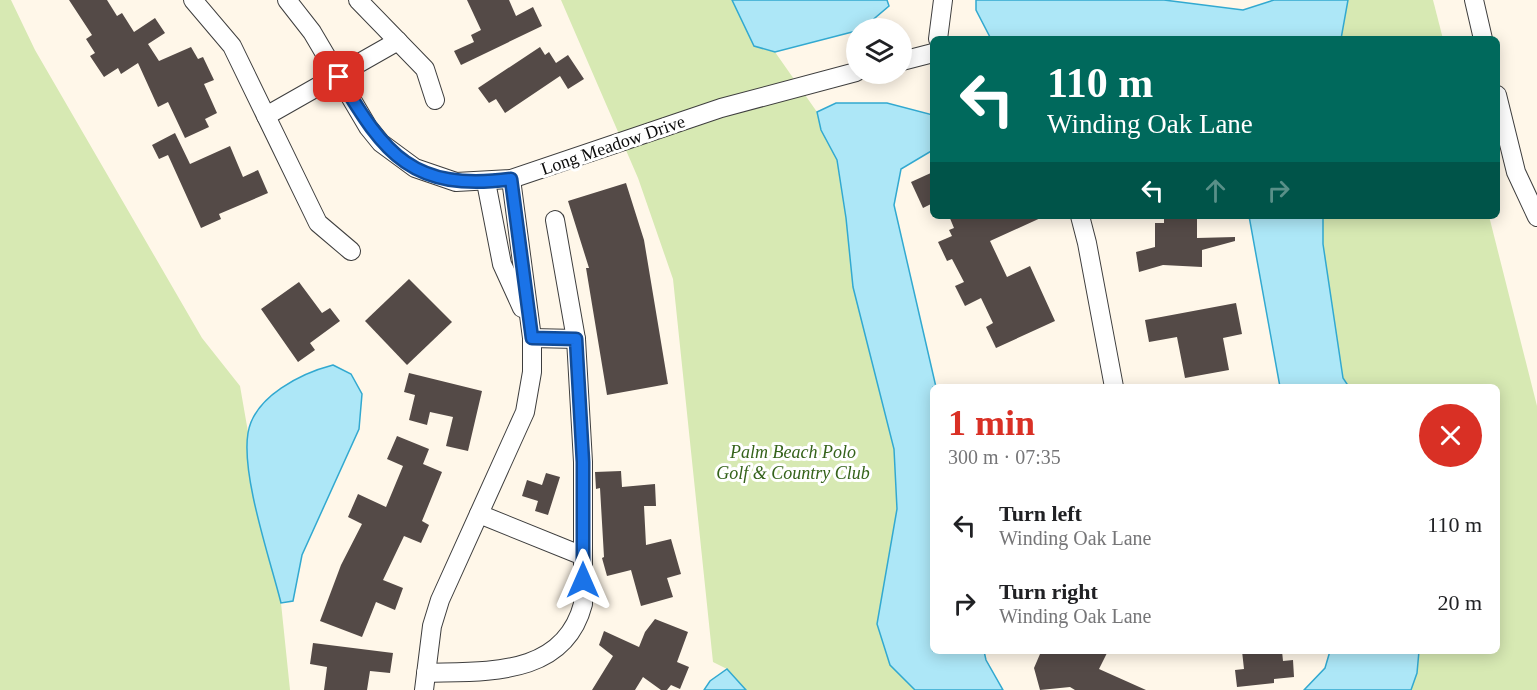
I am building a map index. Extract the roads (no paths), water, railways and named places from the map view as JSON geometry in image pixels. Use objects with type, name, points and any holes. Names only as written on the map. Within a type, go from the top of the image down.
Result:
[{"type":"street","points":[[193,0],[232,46],[318,223],[351,251]]},
{"type":"street","name":"Long Meadow Drive","points":[[287,0],[312,33],[368,127],[397,157],[435,177],[456,182],[511,179],[731,105],[846,75]]},
{"type":"street","points":[[358,0],[425,69],[435,100]]},
{"type":"street","points":[[938,36],[943,0]]},
{"type":"street","points":[[1474,0],[1482,36]]},
{"type":"street","points":[[266,116],[339,77],[398,41]]},
{"type":"street","points":[[912,58],[930,54]]},
{"type":"street","points":[[1500,107],[1516,172],[1537,217]]},
{"type":"street","points":[[511,179],[530,331],[532,372],[525,412],[440,600],[432,626],[425,682],[522,665],[550,653],[572,632],[583,604],[583,462],[576,339],[555,220]]},
{"type":"street","points":[[486,182],[502,264],[530,331]]},
{"type":"street","points":[[1081,219],[1113,384]]},
{"type":"street","points":[[530,331],[576,339]]},
{"type":"street","points":[[479,514],[583,556]]},
{"type":"water","points":[[732,0],[887,0],[889,6],[875,18],[846,18],[846,34],[775,52],[754,46]]},
{"type":"water","points":[[976,0],[1164,0],[1243,10],[1274,0],[1348,0],[1342,36],[989,36],[976,10]]},
{"type":"water","points":[[836,103],[887,103],[930,114],[930,152],[901,169],[894,205],[935,384],[930,384],[930,654],[985,654],[1003,690],[915,690],[890,665],[877,624],[897,509],[894,449],[853,287],[837,160],[821,130],[817,112]]},
{"type":"water","points":[[1250,219],[1323,219],[1323,244],[1343,378],[1347,384],[1279,384]]},
{"type":"water","points":[[333,365],[351,374],[362,394],[359,429],[302,555],[293,601],[281,603],[252,494],[247,451],[248,433],[259,408],[269,397],[294,380]]},
{"type":"water","points":[[1329,654],[1419,654],[1417,673],[1411,690],[1304,690],[1325,668]]},
{"type":"water","points":[[727,669],[746,690],[704,690],[710,681]]},
{"type":"park label","name":"Palm Beach Polo Golf & Country Club","points":[[793,462]]}]
